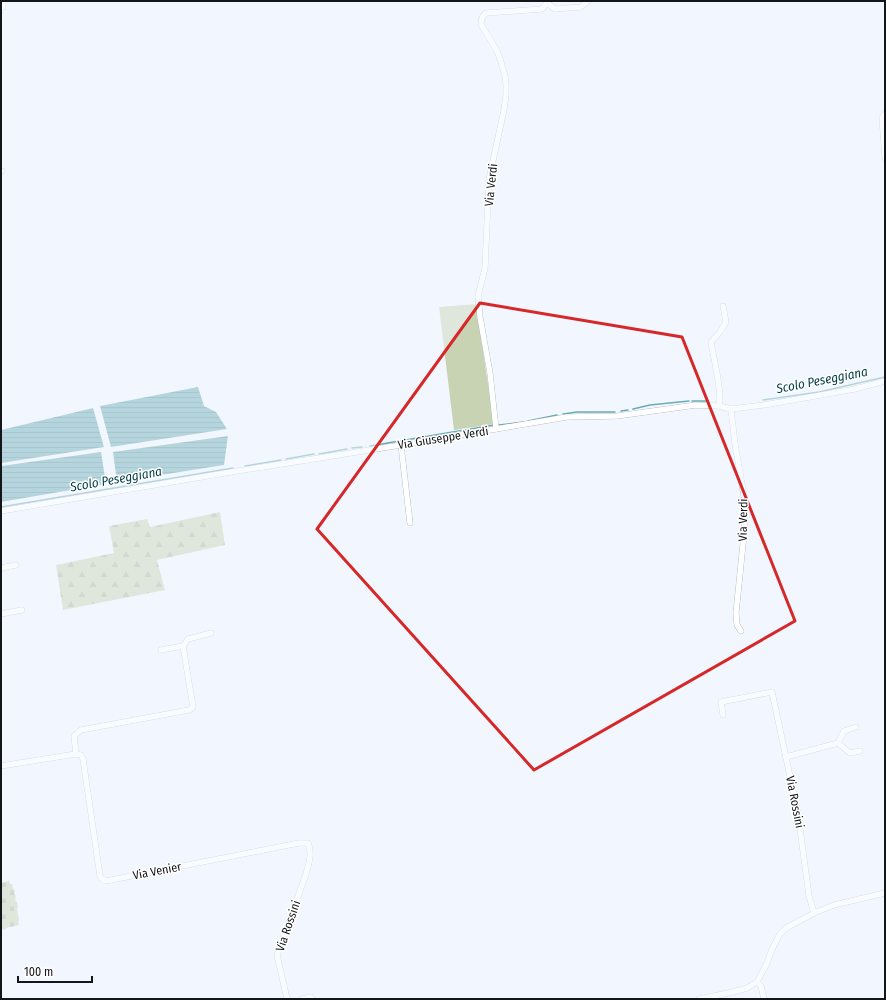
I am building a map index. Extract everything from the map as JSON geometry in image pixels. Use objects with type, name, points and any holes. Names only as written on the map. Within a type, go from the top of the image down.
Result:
[{"type":"street","points":[[546,2],[555,9],[581,7],[588,1]]},
{"type":"street","name":"Via Verdi","points":[[496,429],[490,373],[480,317],[478,296],[485,268],[489,179],[504,110],[506,84],[502,62],[481,24],[481,21],[486,13],[542,8],[546,2]]},
{"type":"street","points":[[885,114],[882,118],[885,158]]},
{"type":"street","points":[[719,406],[718,384],[711,342],[726,322],[723,306]]},
{"type":"street","name":"Via Giuseppe Verdi","points":[[1,511],[567,417],[617,416],[696,405],[719,406],[731,409],[764,405],[855,389],[885,381]]},
{"type":"street","name":"Via Verdi","points":[[731,409],[735,444],[745,502],[744,534],[736,613],[737,625],[741,631]]},
{"type":"street","points":[[401,445],[410,523]]},
{"type":"street","points":[[1,568],[16,565]]},
{"type":"street","points":[[1,614],[22,610]]},
{"type":"street","points":[[1,766],[76,754],[74,736],[80,730],[189,710],[192,707],[183,646],[188,639],[212,633]]},
{"type":"street","points":[[161,650],[183,646]]},
{"type":"street","name":"Via Rossini","points":[[723,715],[721,702],[772,692],[798,814],[809,896],[814,913]]},
{"type":"street","points":[[838,743],[844,730],[856,727]]},
{"type":"street","points":[[786,757],[838,743]]},
{"type":"street","points":[[838,743],[850,753],[860,751]]},
{"type":"street","name":"Via Venier","points":[[76,754],[81,755],[84,759],[100,876],[104,881],[299,843],[308,843],[310,847],[309,864],[305,877]]},
{"type":"street","name":"Via Rossini","points":[[287,999],[276,955],[305,877]]},
{"type":"street","points":[[699,999],[747,988],[757,982],[780,934],[786,928],[814,913],[834,905],[885,893]]},
{"type":"street","points":[[757,982],[761,986],[764,999]]},
{"type":"street","points":[[302,999],[311,997],[312,999]]},
{"type":"highlighted area","points":[[480,303],[682,337],[795,621],[534,770],[317,529]]},
{"type":"green space","points":[[476,304],[494,424],[454,430],[439,307]]},
{"type":"green space","points":[[220,512],[225,545],[157,560],[165,590],[63,610],[56,565],[114,553],[109,526],[147,519],[150,527]]},
{"type":"green space","points":[[9,881],[14,889],[17,902],[19,925],[1,930],[1,883]]},
{"type":"water","points":[[198,387],[204,406],[216,412],[227,429],[111,447],[100,406]]},
{"type":"water","points":[[93,408],[104,447],[1,463],[1,430]]},
{"type":"water","points":[[228,436],[224,465],[117,482],[113,452]]},
{"type":"water","points":[[101,452],[106,484],[1,502],[1,466]]},
{"type":"waterway","name":"Scolo Peseggiana","points":[[763,400],[819,392],[885,377]]},
{"type":"waterway","name":"Scolo Peseggiana","points":[[633,409],[650,405],[689,401]]},
{"type":"waterway","name":"Scolo Peseggiana","points":[[692,401],[708,401]]},
{"type":"waterway","name":"Scolo Peseggiana","points":[[621,411],[628,410]]},
{"type":"waterway","name":"Scolo Peseggiana","points":[[563,414],[577,412],[615,412]]},
{"type":"waterway","name":"Scolo Peseggiana","points":[[528,421],[557,415]]},
{"type":"waterway","name":"Scolo Peseggiana","points":[[499,425],[524,422]]},
{"type":"waterway","name":"Scolo Peseggiana","points":[[370,446],[494,425]]},
{"type":"waterway","name":"Scolo Peseggiana","points":[[352,448],[362,447]]},
{"type":"waterway","name":"Scolo Peseggiana","points":[[319,454],[347,449]]},
{"type":"waterway","name":"Scolo Peseggiana","points":[[286,459],[314,454]]},
{"type":"waterway","name":"Scolo Peseggiana","points":[[245,466],[281,460]]},
{"type":"waterway","name":"Scolo Peseggiana","points":[[1,507],[233,468]]}]
